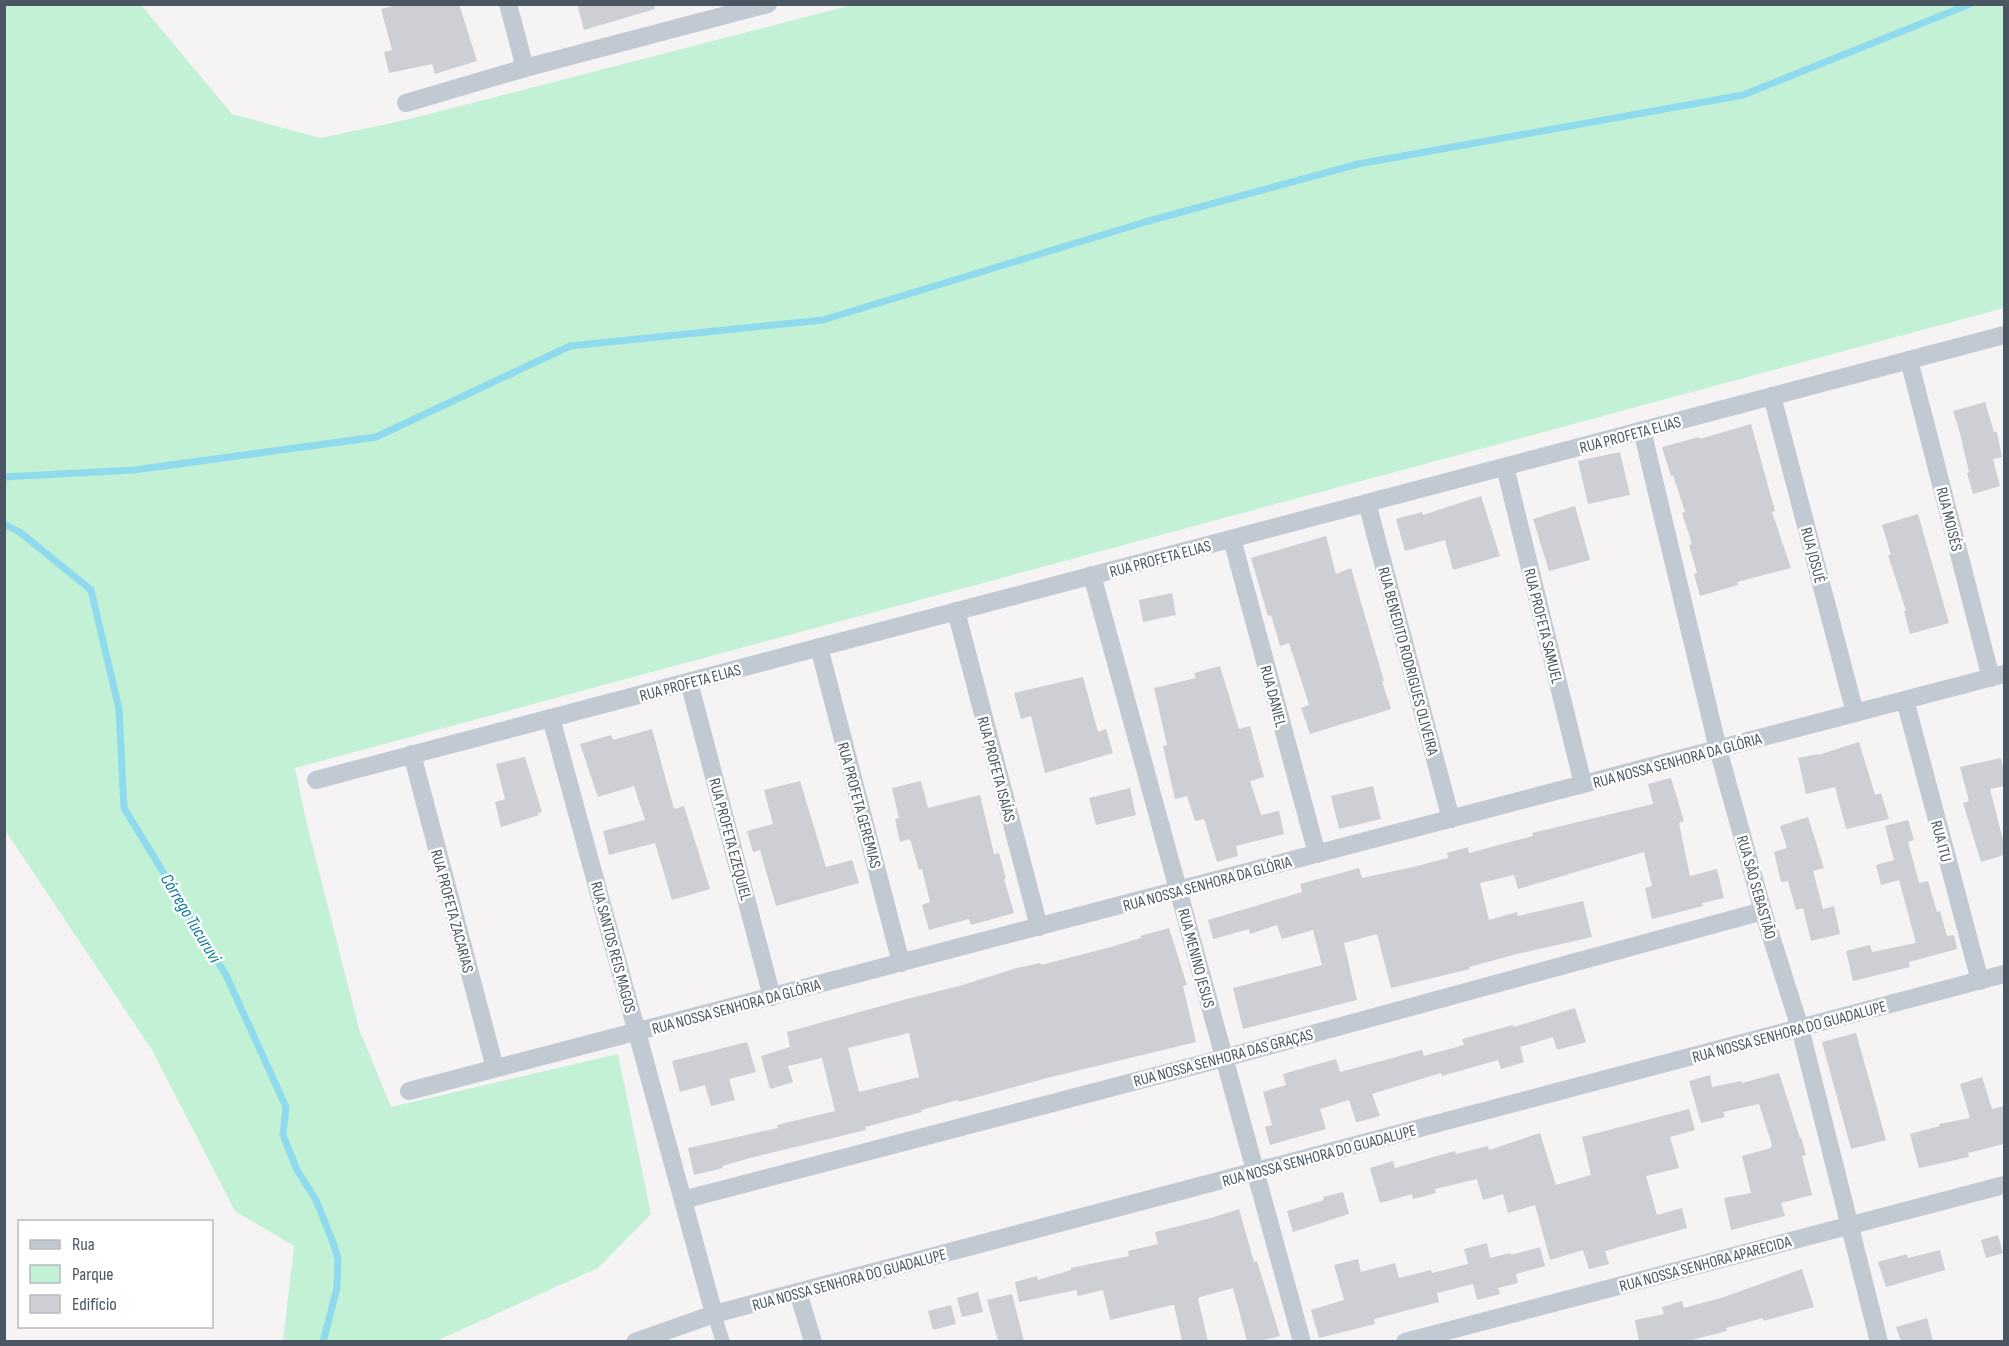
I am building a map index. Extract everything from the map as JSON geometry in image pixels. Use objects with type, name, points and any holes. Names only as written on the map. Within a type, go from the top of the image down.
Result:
[{"type":"street","points":[[508,4],[525,68]]},
{"type":"street","points":[[406,103],[525,68],[768,4]]},
{"type":"street","name":"RUA PROFETA ELIAS","points":[[316,780],[2004,335]]},
{"type":"street","name":"RUA MOISÉS","points":[[1909,360],[1998,676]]},
{"type":"street","name":"RUA JOSUÉ","points":[[1772,396],[1856,713]]},
{"type":"street","name":"RUA SÃO SEBASTIÃO","points":[[1642,430],[1719,749],[1763,910],[1800,1028],[1879,1341]]},
{"type":"street","name":"RUA PROFETA SAMUEL","points":[[1505,467],[1583,784]]},
{"type":"street","name":"RUA BENEDITO RODRIGUES OLIVEIRA","points":[[1367,503],[1451,819]]},
{"type":"street","name":"RUA DANIEL","points":[[1232,539],[1317,854]]},
{"type":"street","name":"RUA MENINO JESUS","points":[[1092,575],[1302,1341]]},
{"type":"street","name":"RUA PROFETA ISAÍAS","points":[[956,611],[1039,927]]},
{"type":"street","name":"RUA PROFETA GEREMIAS","points":[[819,647],[901,963]]},
{"type":"street","name":"RUA NOSSA SENHORA DA GLÓRIA","points":[[409,1091],[1998,676]]},
{"type":"street","name":"RUA PROFETA EZEQUIEL","points":[[689,682],[772,997]]},
{"type":"street","name":"RUA ITU","points":[[1905,700],[1980,981]]},
{"type":"street","name":"RUA SANTOS REIS MAGOS","points":[[551,718],[714,1314]]},
{"type":"street","name":"RUA PROFETA ZACARIAS","points":[[412,754],[495,1068]]},
{"type":"street","name":"RUA NOSSA SENHORA DAS GRAÇAS","points":[[682,1200],[1224,1058],[1763,910]]},
{"type":"street","name":"RUA NOSSA SENHORA DO GUADALUPE","points":[[635,1341],[714,1314],[2004,974]]},
{"type":"street","name":"RUA NOSSA SENHORA APARECIDA","points":[[1405,1341],[2004,1185]]},
{"type":"street","points":[[798,1292],[813,1341]]},
{"type":"street","points":[[714,1314],[723,1341]]},
{"type":"green space","points":[[4,5],[141,5],[232,114],[321,138],[410,119],[852,5],[2004,5],[2004,308],[295,768],[359,1029],[391,1107],[618,1054],[651,1214],[598,1268],[436,1341],[283,1341],[294,1246],[235,1211],[152,1050],[5,830]]},
{"type":"building","points":[[399,4],[459,4],[477,61],[435,74],[432,64],[389,73],[384,52],[392,50],[381,9]]},
{"type":"building","points":[[577,4],[654,4],[655,9],[584,30]]},
{"type":"building","points":[[1985,402],[1994,432],[1997,432],[2002,457],[1993,459],[2000,486],[1973,494],[1953,411]]},
{"type":"building","points":[[1751,424],[1775,511],[1772,512],[1791,568],[1737,582],[1738,585],[1700,596],[1694,574],[1697,573],[1689,545],[1692,544],[1682,513],[1685,512],[1662,447]]},
{"type":"building","points":[[1620,452],[1630,495],[1588,504],[1578,461]]},
{"type":"building","points":[[1481,496],[1500,556],[1453,570],[1445,540],[1405,551],[1396,519],[1422,512],[1423,515]]},
{"type":"building","points":[[1575,506],[1590,560],[1549,571],[1533,519]]},
{"type":"building","points":[[1918,514],[1949,623],[1910,634],[1904,611],[1906,611],[1888,555],[1891,555],[1882,525]]},
{"type":"building","points":[[1326,536],[1336,574],[1351,568],[1391,709],[1310,734],[1301,708],[1309,705],[1289,643],[1280,646],[1271,615],[1268,616],[1251,558]]},
{"type":"building","points":[[1172,593],[1176,615],[1143,622],[1139,600]]},
{"type":"building","points":[[1220,666],[1239,729],[1250,726],[1264,777],[1250,781],[1261,815],[1279,811],[1284,834],[1236,846],[1238,856],[1217,862],[1204,819],[1195,821],[1187,796],[1175,799],[1163,746],[1167,745],[1154,688],[1196,678],[1194,673]]},
{"type":"building","points":[[1083,677],[1098,732],[1106,729],[1113,753],[1045,773],[1031,716],[1021,719],[1014,693]]},
{"type":"building","points":[[652,729],[674,809],[684,806],[710,889],[672,900],[655,843],[609,855],[603,831],[645,820],[634,786],[598,797],[580,744],[611,735],[613,740]]},
{"type":"building","points":[[1859,742],[1875,795],[1881,793],[1889,819],[1846,829],[1835,787],[1806,794],[1798,758],[1818,755]]},
{"type":"building","points":[[525,757],[542,812],[501,827],[495,802],[505,799],[496,764]]},
{"type":"building","points":[[2001,758],[2004,786],[1990,789],[2004,844],[2004,855],[1981,862],[1963,803],[1969,801],[1960,767]]},
{"type":"building","points":[[1671,778],[1684,821],[1679,823],[1690,876],[1717,869],[1724,898],[1702,903],[1703,906],[1652,919],[1645,888],[1652,886],[1644,852],[1518,889],[1514,875],[1480,883],[1489,920],[1517,912],[1518,916],[1583,901],[1592,937],[1517,954],[1469,967],[1470,969],[1391,988],[1377,934],[1344,943],[1357,1000],[1243,1029],[1233,988],[1322,965],[1313,930],[1282,939],[1277,925],[1250,934],[1249,929],[1213,939],[1208,920],[1302,892],[1300,884],[1359,868],[1362,878],[1413,867],[1448,858],[1447,853],[1468,847],[1469,853],[1533,836],[1532,833],[1653,804],[1648,784]]},
{"type":"building","points":[[800,781],[826,867],[852,860],[859,883],[776,906],[760,850],[753,852],[747,831],[773,824],[764,790]]},
{"type":"building","points":[[921,781],[928,808],[980,795],[994,854],[999,853],[1014,913],[971,925],[969,919],[929,930],[922,905],[930,902],[922,869],[919,870],[910,839],[900,842],[895,819],[899,818],[892,788]]},
{"type":"building","points":[[1373,786],[1381,819],[1339,829],[1331,796]]},
{"type":"building","points":[[1130,788],[1136,815],[1096,825],[1089,798]]},
{"type":"building","points":[[1808,817],[1824,868],[1813,871],[1823,909],[1834,906],[1840,934],[1811,941],[1803,908],[1796,910],[1788,881],[1781,882],[1774,852],[1787,848],[1780,826]]},
{"type":"building","points":[[1908,820],[1914,840],[1908,842],[1919,883],[1928,881],[1947,936],[1954,935],[1957,949],[1909,962],[1910,967],[1853,981],[1846,951],[1870,945],[1872,952],[1916,943],[1899,880],[1881,885],[1876,865],[1894,860],[1885,826]]},
{"type":"building","points":[[1169,928],[1187,985],[1183,986],[1196,1042],[959,1102],[958,1100],[865,1127],[866,1130],[750,1158],[694,1175],[688,1148],[778,1128],[777,1125],[835,1111],[822,1058],[788,1066],[793,1082],[770,1089],[761,1056],[790,1047],[787,1032],[1017,968],[1040,963],[1041,965],[1111,947],[1141,938],[1140,936]],"holes":[[[909,1033],[919,1077],[859,1092],[848,1048]]]},
{"type":"building","points":[[1575,1008],[1586,1042],[1557,1050],[1553,1037],[1520,1047],[1524,1062],[1501,1069],[1498,1060],[1442,1076],[1441,1073],[1372,1094],[1380,1116],[1358,1122],[1356,1122],[1349,1100],[1320,1109],[1326,1129],[1270,1145],[1265,1127],[1272,1125],[1263,1092],[1286,1085],[1283,1074],[1336,1059],[1340,1072],[1422,1050],[1424,1056],[1464,1045],[1462,1039],[1513,1025],[1514,1027]]},
{"type":"building","points":[[1856,1033],[1886,1140],[1851,1149],[1822,1042]]},
{"type":"building","points":[[747,1042],[756,1072],[729,1079],[735,1100],[711,1106],[705,1085],[680,1092],[672,1061]]},
{"type":"building","points":[[1779,1073],[1806,1155],[1802,1156],[1812,1195],[1781,1203],[1785,1216],[1731,1230],[1724,1198],[1751,1193],[1742,1156],[1771,1148],[1772,1145],[1759,1104],[1723,1112],[1725,1117],[1701,1123],[1689,1081],[1710,1075],[1712,1087],[1741,1081],[1742,1083]]},
{"type":"building","points":[[1982,1077],[1992,1109],[2004,1106],[2004,1144],[1968,1153],[1969,1157],[1919,1168],[1910,1134],[1940,1126],[1939,1124],[1970,1118],[1960,1084]]},
{"type":"building","points":[[1689,1109],[1695,1130],[1670,1137],[1679,1168],[1646,1176],[1657,1215],[1682,1208],[1687,1228],[1605,1251],[1609,1264],[1589,1269],[1583,1250],[1550,1260],[1535,1205],[1508,1213],[1503,1194],[1483,1200],[1477,1179],[1435,1189],[1436,1193],[1413,1199],[1412,1194],[1380,1203],[1370,1168],[1393,1161],[1395,1168],[1455,1151],[1456,1154],[1488,1146],[1489,1150],[1540,1133],[1556,1185],[1591,1175],[1582,1137]]},
{"type":"building","points":[[1343,1192],[1349,1214],[1293,1232],[1287,1211]]},
{"type":"building","points":[[1239,1209],[1254,1262],[1257,1261],[1280,1336],[1260,1341],[1247,1341],[1233,1288],[1198,1299],[1208,1341],[1182,1341],[1174,1305],[1110,1320],[1103,1290],[1078,1296],[1076,1290],[1019,1302],[1015,1282],[1037,1276],[1038,1280],[1071,1270],[1071,1268],[1129,1256],[1128,1251],[1158,1244],[1155,1232]]},
{"type":"building","points":[[1998,1235],[2003,1253],[1986,1258],[1981,1240]]},
{"type":"building","points":[[1487,1243],[1490,1258],[1540,1247],[1545,1266],[1516,1274],[1518,1283],[1498,1288],[1500,1294],[1477,1300],[1473,1284],[1437,1293],[1439,1302],[1374,1319],[1375,1324],[1319,1338],[1311,1310],[1344,1300],[1334,1265],[1358,1259],[1361,1272],[1395,1263],[1399,1278],[1468,1264],[1464,1249]]},
{"type":"building","points":[[1940,1250],[1945,1270],[1886,1287],[1878,1262],[1907,1254],[1908,1258]]},
{"type":"building","points":[[1802,1269],[1814,1307],[1764,1321],[1763,1318],[1726,1328],[1727,1331],[1687,1341],[1639,1341],[1635,1320],[1664,1314],[1662,1307],[1682,1301],[1684,1308],[1724,1297]]},
{"type":"building","points":[[978,1292],[983,1312],[962,1317],[957,1298]]},
{"type":"building","points":[[1012,1294],[1024,1341],[998,1341],[987,1300]]},
{"type":"building","points":[[951,1305],[956,1324],[933,1330],[928,1311]]},
{"type":"building","points":[[1927,1318],[1933,1341],[1901,1341],[1896,1327]]},
{"type":"waterway","points":[[4,477],[134,470],[376,437],[570,346],[823,320],[1145,222],[1358,164],[1743,95],[1970,4]]},
{"type":"waterway","name":"Córrego Tucuruvi","points":[[4,524],[21,533],[91,590],[119,709],[124,808],[226,975],[286,1107],[283,1135],[297,1170],[316,1200],[334,1245],[338,1259],[337,1288],[323,1342]]}]
